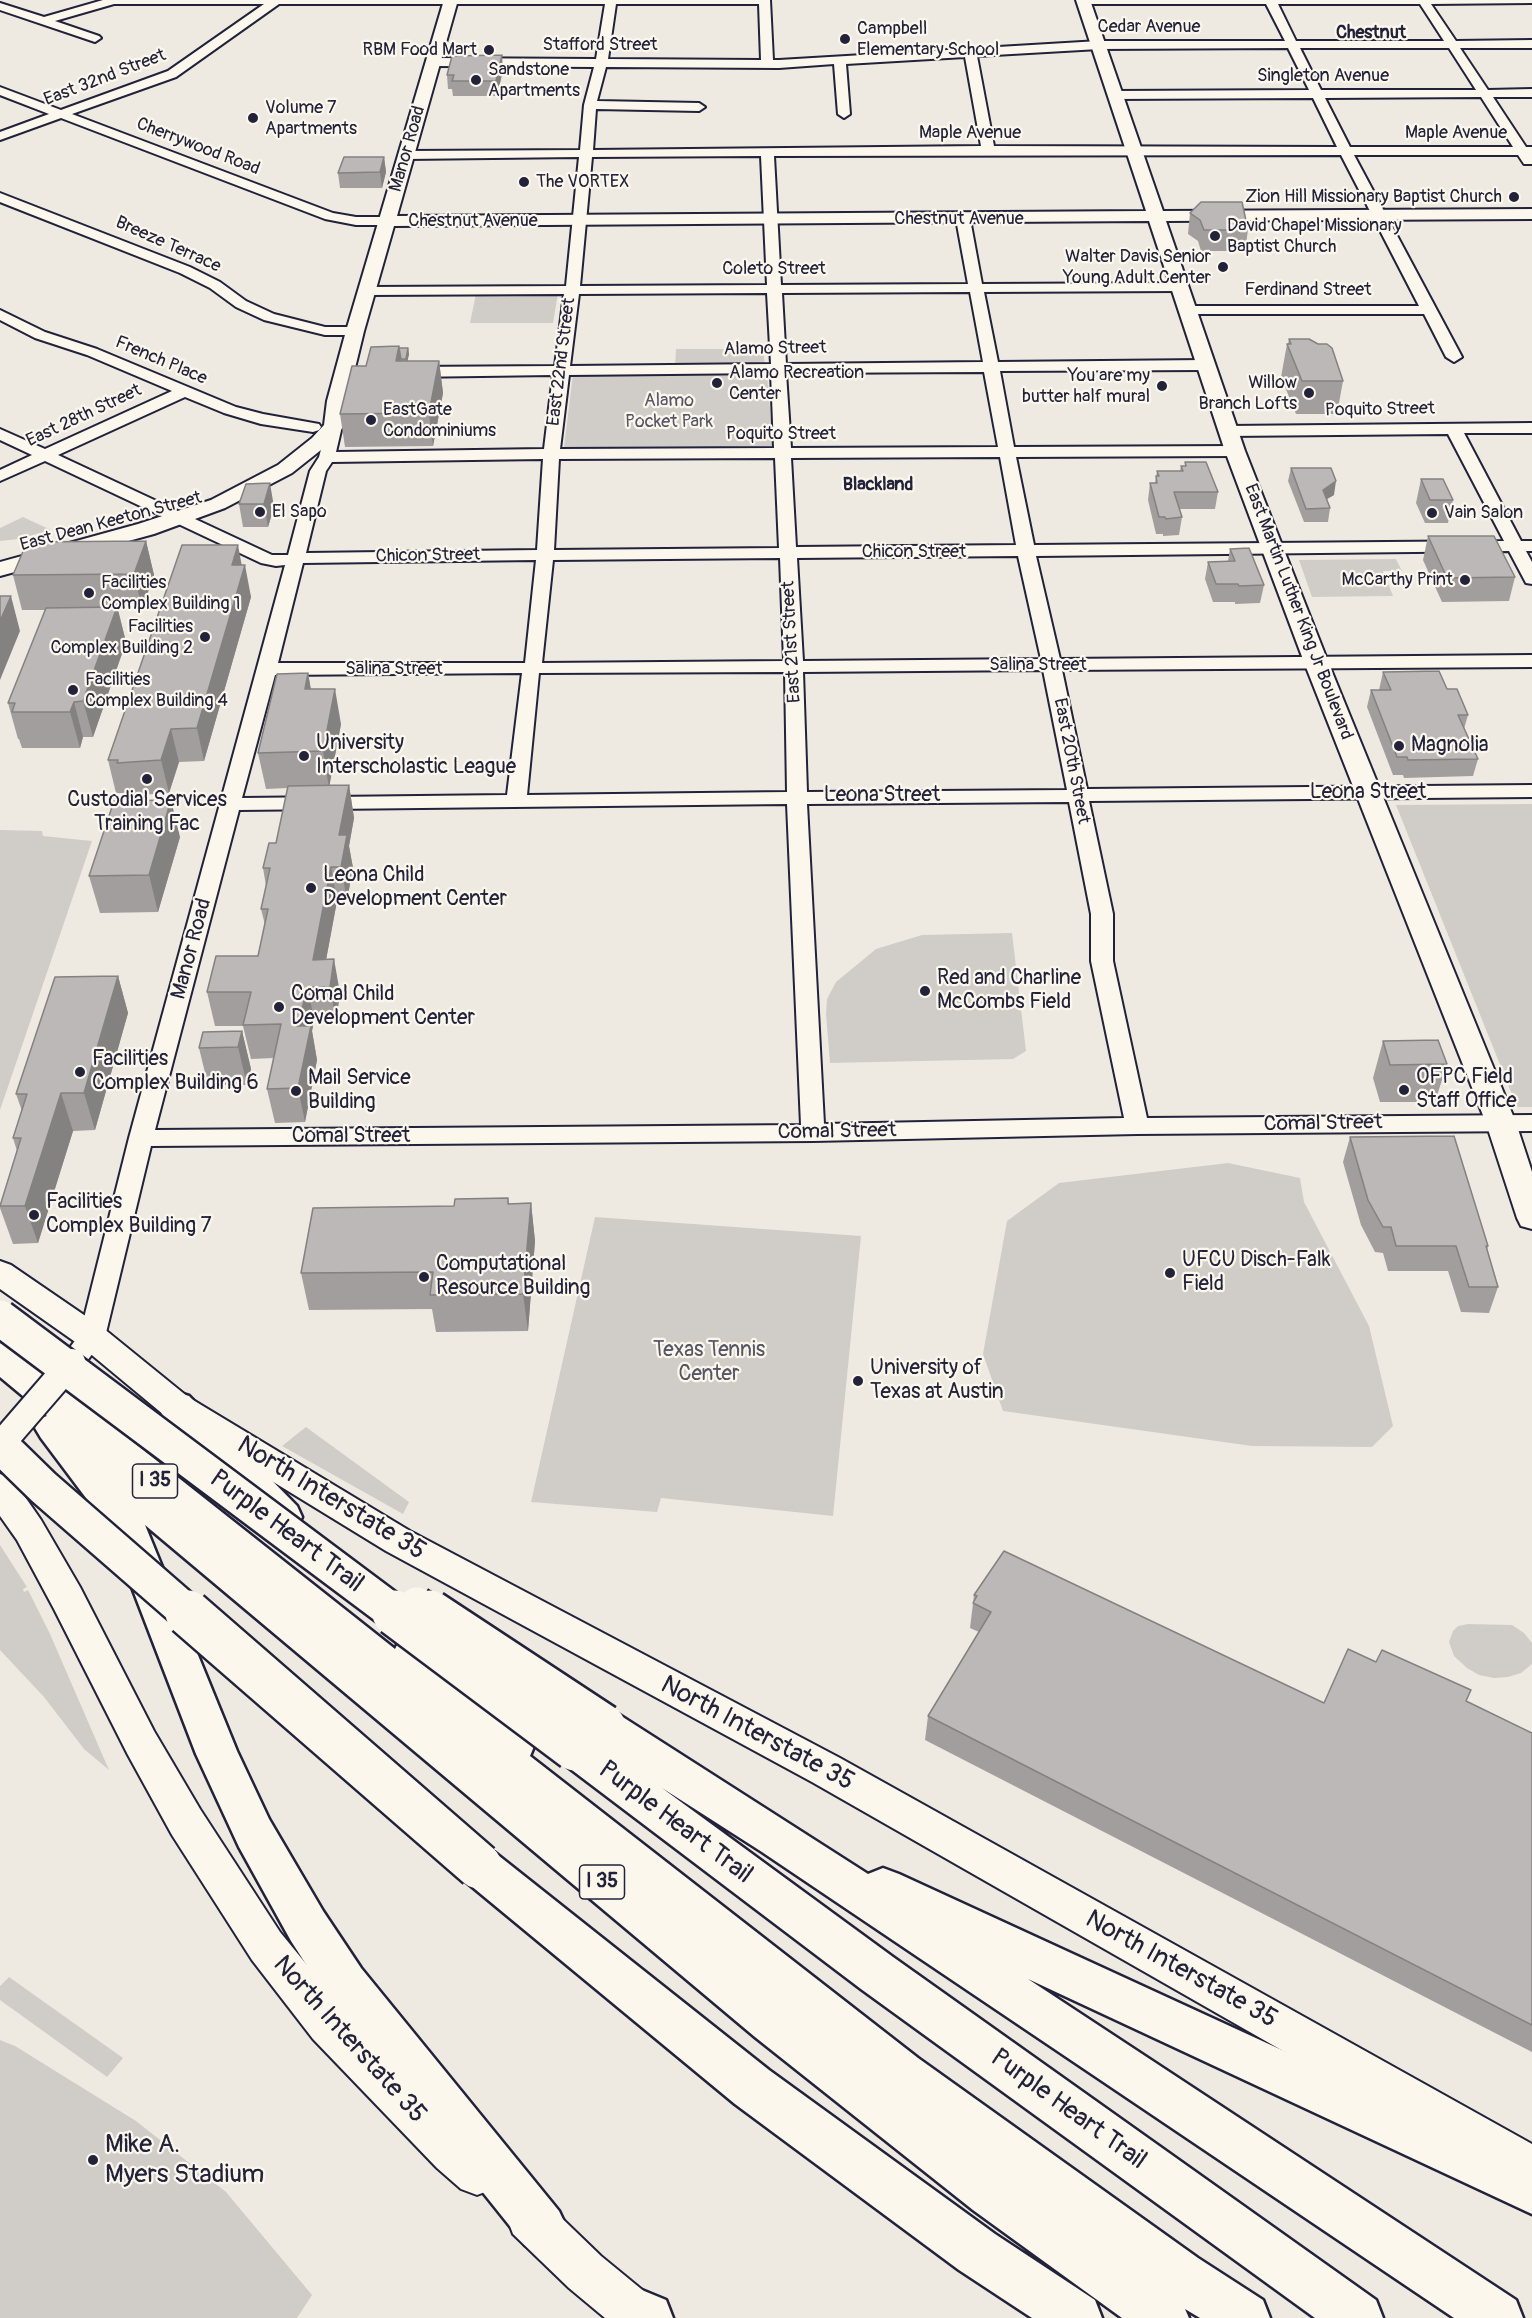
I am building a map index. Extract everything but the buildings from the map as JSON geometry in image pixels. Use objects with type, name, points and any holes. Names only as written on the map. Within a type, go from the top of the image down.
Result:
[{"type":"highway","name":"Purple Heart Trail","points":[[0,1318],[164,1419],[589,1737],[877,1973],[1358,2318]]},
{"type":"highway","name":"Purple Heart Trail","points":[[0,1357],[722,1936],[957,2116],[1180,2276],[1245,2318]]},
{"type":"highway","name":"I 35","points":[[0,1386],[54,1428],[771,2021],[990,2193],[1164,2318]]},
{"type":"highway","points":[[164,1419],[361,1598],[669,1892]]},
{"type":"highway","points":[[54,1428],[112,1503],[133,1539],[217,1754],[254,1833],[307,1926],[345,1984],[542,2228]]},
{"type":"highway","points":[[1,1444],[52,1495],[479,1866],[752,2087],[977,2252],[1077,2318]]},
{"type":"highway","points":[[589,1737],[777,1838],[910,1902],[1532,2190]]},
{"type":"highway","points":[[777,1838],[1498,2318]]},
{"type":"main road","name":"Manor Road","points":[[337,401],[352,372],[355,331],[451,0]]},
{"type":"main road","name":"East Martin Luther King Jr Boulevard","points":[[1083,1],[1235,451],[1316,662],[1501,1123],[1532,1218]]},
{"type":"main road","name":"Chestnut Avenue","points":[[386,221],[580,222],[1532,214]]},
{"type":"main road","points":[[334,426],[337,401]]},
{"type":"main road","name":"East Dean Keeton Street","points":[[0,569],[172,515],[251,475],[286,451],[337,401]]},
{"type":"main road","name":"East Dean Keeton Street","points":[[0,554],[54,538],[218,504],[267,480],[304,454],[334,426]]},
{"type":"main road","name":"North Interstate 35","points":[[0,1273],[92,1337],[164,1419],[398,1541],[826,1770],[1532,2168]]},
{"type":"main road","name":"North Interstate 35","points":[[0,1488],[29,1530],[67,1598],[141,1743],[186,1822],[266,1947],[327,2024],[452,2153],[542,2228],[585,2272],[640,2316]]},
{"type":"street","points":[[1424,0],[1485,93],[1527,151],[1532,165]]},
{"type":"street","points":[[1083,1],[1532,0]]},
{"type":"street","points":[[42,21],[114,1],[765,1],[767,64]]},
{"type":"street","name":"East 32nd Street","points":[[0,136],[172,74],[276,1]]},
{"type":"street","name":"East 22nd Street","points":[[516,800],[545,555],[551,454],[580,222],[590,105],[601,63],[611,1]]},
{"type":"street","points":[[1270,1],[1378,214],[1454,357]]},
{"type":"street","points":[[0,6],[95,38]]},
{"type":"street","name":"Cedar Avenue","points":[[767,64],[1099,45],[1532,44]]},
{"type":"street","points":[[970,52],[988,150]]},
{"type":"street","points":[[840,60],[844,114]]},
{"type":"street","name":"Stafford Street","points":[[434,62],[767,64]]},
{"type":"street","name":"Cherrywood Road","points":[[0,91],[330,216],[356,221],[386,221]]},
{"type":"street","name":"Singleton Avenue","points":[[1114,94],[1532,93]]},
{"type":"street","points":[[590,105],[699,107]]},
{"type":"street","name":"Maple Avenue","points":[[407,155],[988,150],[1527,151]]},
{"type":"street","name":"East 21st Street","points":[[767,152],[794,666],[797,797],[813,1132]]},
{"type":"street","name":"Breeze Terrace","points":[[0,197],[185,270],[215,285],[241,304],[269,317],[325,331],[355,331]]},
{"type":"street","points":[[330,216],[348,227],[372,236],[379,245]]},
{"type":"street","name":"East 20th Street","points":[[963,219],[1026,551],[1052,666],[1102,914],[1102,961],[1137,1126]]},
{"type":"street","name":"Coleto Street","points":[[368,291],[572,288],[1179,287]]},
{"type":"street","name":"Ferdinand Street","points":[[1188,310],[1428,310]]},
{"type":"street","name":"French Place","points":[[0,314],[39,335],[92,352],[230,410],[261,419],[313,427]]},
{"type":"street","name":"Alamo Street","points":[[398,372],[1205,365]]},
{"type":"street","name":"East 28th Street","points":[[0,476],[183,392]]},
{"type":"street","name":"Manor Road","points":[[1,1444],[92,1337],[141,1138],[318,471],[327,457],[334,426]]},
{"type":"street","name":"Poquito Street","points":[[1228,431],[1532,428]]},
{"type":"street","points":[[1454,429],[1524,546],[1532,579]]},
{"type":"street","name":"Chicon Street","points":[[0,434],[267,559],[1524,546]]},
{"type":"street","name":"Poquito Street","points":[[327,457],[1235,451]]},
{"type":"street","name":"Salina Street","points":[[267,669],[1052,666],[1532,661]]},
{"type":"street","name":"Leona Street","points":[[231,804],[1532,791]]},
{"type":"street","name":"Comal Street","points":[[141,1138],[1532,1122]]},
{"type":"green space","points":[[558,293],[553,323],[470,323],[476,294]]},
{"type":"green space","points":[[676,349],[763,349],[765,366],[675,366]]},
{"type":"green space","name":"Alamo Pocket Park","points":[[767,373],[773,445],[767,449],[567,450],[564,447],[573,374]]},
{"type":"green space","points":[[23,517],[51,530],[18,539],[0,541],[0,528]]},
{"type":"green space","points":[[1396,559],[1402,571],[1383,571],[1393,596],[1312,597],[1299,560]]},
{"type":"green space","points":[[1532,804],[1532,1107],[1517,1107],[1396,805]]},
{"type":"green space","points":[[0,830],[42,831],[43,836],[92,841],[0,1110]]},
{"type":"green space","name":"Red and Charline McCombs Field","points":[[1012,933],[1026,1051],[1013,1059],[830,1063],[827,999],[836,982],[876,949],[922,935]]},
{"type":"green space","name":"UFCU Disch-Falk Field","points":[[1228,1163],[1300,1178],[1304,1202],[1369,1326],[1393,1426],[1372,1447],[1252,1446],[1003,1411],[983,1354],[1007,1221],[1059,1183]]},
{"type":"green space","name":"Texas Tennis Center","points":[[595,1217],[861,1236],[833,1516],[661,1498],[657,1512],[531,1502]]},
{"type":"green space","points":[[306,1427],[409,1502],[403,1514],[282,1446]]},
{"type":"green space","points":[[0,1545],[27,1587],[23,1589],[24,1592],[28,1590],[50,1634],[109,1770],[84,1749],[44,1697],[0,1650]]},
{"type":"green space","points":[[1468,1624],[1512,1625],[1524,1633],[1532,1643],[1532,1664],[1521,1673],[1494,1678],[1479,1675],[1467,1668],[1454,1656],[1449,1642],[1453,1631],[1458,1626]]},
{"type":"green space","points":[[9,1977],[123,2058],[107,2077],[0,2000],[0,1986]]},
{"type":"green space","name":"Mike A. Myers Stadium","points":[[0,2040],[15,2046],[136,2121],[226,2192],[312,2295],[297,2318],[0,2318]]},
{"type":"place","name":"Campbell Elementary School","points":[[845,39]]},
{"type":"place","name":"RBM Food Mart","points":[[489,50]]},
{"type":"place","name":"Sandstone Apartments","points":[[476,80]]},
{"type":"place","name":"Volume 7 Apartments","points":[[253,118]]},
{"type":"place","name":"The VORTEX","points":[[524,182]]},
{"type":"place","name":"Zion Hill Missionary Baptist Church","points":[[1514,197]]},
{"type":"place","name":"David Chapel Missionary Baptist Church","points":[[1215,236]]},
{"type":"place","name":"Walter Davis Senior Young Adult Center","points":[[1223,267]]},
{"type":"place","name":"Alamo Recreation Center","points":[[717,383]]},
{"type":"place","name":"You are my butter half mural","points":[[1162,386]]},
{"type":"place","name":"Willow Branch Lofts","points":[[1309,393]]},
{"type":"place","name":"EastGate Condominiums","points":[[371,420]]},
{"type":"place","name":"El Sapo","points":[[260,512]]},
{"type":"place","name":"Vain Salon","points":[[1432,513]]},
{"type":"place","name":"McCarthy Print","points":[[1465,580]]},
{"type":"place","name":"Facilities Complex Building 1","points":[[89,593]]},
{"type":"place","name":"Facilities Complex Building 2","points":[[205,637]]},
{"type":"place","name":"Facilities Complex Building 4","points":[[73,690]]},
{"type":"place","name":"Magnolia","points":[[1399,746]]},
{"type":"place","name":"University Interscholastic League","points":[[304,756]]},
{"type":"place","name":"Custodial Services Training Fac","points":[[147,779]]},
{"type":"place","name":"Leona Child Development Center","points":[[311,888]]},
{"type":"place","name":"Red and Charline McCombs Field","points":[[925,991]]},
{"type":"place","name":"Comal Child Development Center","points":[[279,1007]]},
{"type":"place","name":"Facilities Complex Building 6","points":[[80,1072]]},
{"type":"place","name":"OFPC Field Staff Office","points":[[1404,1090]]},
{"type":"place","name":"Mail Service Building","points":[[296,1091]]},
{"type":"place","name":"Facilities Complex Building 7","points":[[34,1215]]},
{"type":"place","name":"UFCU Disch-Falk Field","points":[[1170,1273]]},
{"type":"place","name":"Computational Resource Building","points":[[424,1277]]},
{"type":"place","name":"University of Texas at Austin","points":[[858,1381]]},
{"type":"place","name":"Mike A. Myers Stadium","points":[[93,2160]]},
{"type":"district","name":"Chestnut","points":[[1371,33]]},
{"type":"district","name":"Blackland","points":[[878,485]]}]
